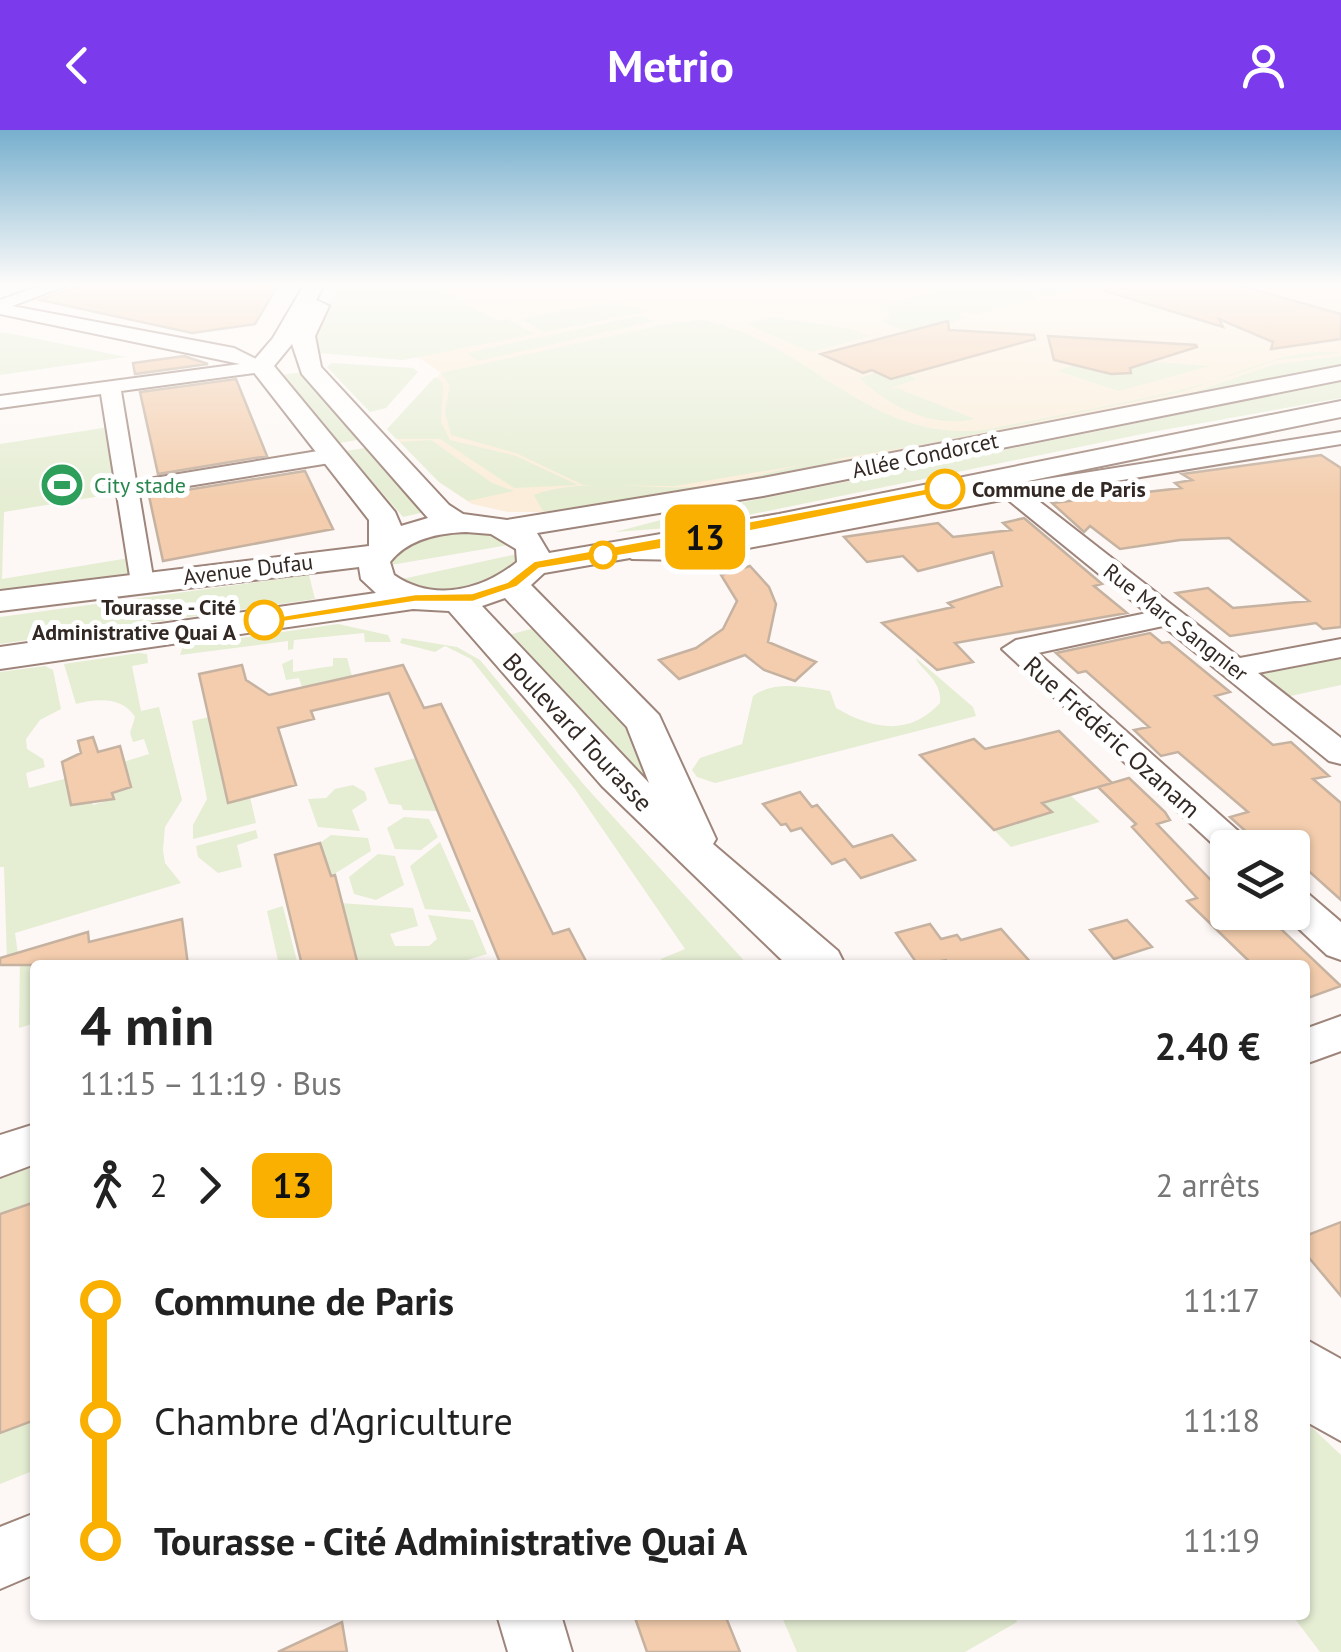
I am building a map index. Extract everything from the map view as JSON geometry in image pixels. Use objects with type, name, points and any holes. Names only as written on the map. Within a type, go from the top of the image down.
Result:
[{"type":"main road","points":[[269,356],[265,361],[386,523],[383,549],[374,570],[378,579],[415,598]]},
{"type":"main road","points":[[306,356],[307,362],[438,510],[456,523]]},
{"type":"main road","name":"Allée Condorcet","points":[[456,523],[507,529],[764,487],[1341,372]]},
{"type":"main road","name":"Allée Condorcet","points":[[0,658],[415,598],[458,600],[523,575],[632,551],[1341,409]]},
{"type":"main road","points":[[318,432],[362,423]]},
{"type":"main road","name":"Avenue Dufau","points":[[0,601],[383,549],[416,530],[456,523]]},
{"type":"main road","name":"Boulevard Tourasse","points":[[507,529],[532,546],[523,575],[645,723],[702,860]]},
{"type":"main road","name":"Boulevard Tourasse","points":[[458,600],[575,732],[702,860],[811,960]]},
{"type":"main road","points":[[1310,1378],[1341,1406]]},
{"type":"street","points":[[243,356],[265,361]]},
{"type":"street","points":[[0,402],[265,361],[307,362]]},
{"type":"street","points":[[110,386],[141,583]]},
{"type":"street","points":[[632,551],[685,552],[1012,491],[1341,438]]},
{"type":"street","points":[[1316,443],[1341,458]]},
{"type":"street","points":[[127,489],[336,455]]},
{"type":"street","name":"Rue Marc Sangnier","points":[[1012,491],[1341,754]]},
{"type":"street","name":"Rue Frédéric Ozanam","points":[[1167,617],[1016,649],[1214,830]]},
{"type":"street","points":[[1236,668],[1341,648]]},
{"type":"street","points":[[1310,917],[1341,945]]},
{"type":"street","points":[[1310,1045],[1341,1034]]},
{"type":"street","points":[[0,1156],[30,1146]]},
{"type":"street","points":[[0,1558],[30,1545]]},
{"type":"street","points":[[530,1620],[540,1652]]},
{"type":"shaded area","points":[[380,356],[1341,356],[1341,368],[570,512],[508,512],[472,504],[439,482],[387,429],[441,373],[419,358]]},
{"type":"green space","points":[[0,356],[126,357],[0,375]]},
{"type":"green space","points":[[355,356],[423,356],[403,360]]},
{"type":"green space","points":[[471,356],[500,356],[478,361]]},
{"type":"green space","points":[[519,356],[789,356],[872,407],[906,421],[943,430],[985,430],[1184,389],[1281,358],[1314,356],[1278,360],[1181,392],[937,442],[675,486],[583,485],[516,453],[451,435],[445,412],[450,386],[441,373]]},
{"type":"green space","points":[[1341,356],[1341,368],[1186,395],[1273,365]]},
{"type":"green space","points":[[1139,361],[1210,366],[1119,391],[1058,371],[1080,363],[1111,374],[1131,373],[1126,369]]},
{"type":"green space","points":[[332,363],[413,368],[418,372],[386,408],[370,412],[327,367]]},
{"type":"green space","points":[[892,367],[917,379],[888,389],[897,388],[975,419],[927,418],[896,405],[860,378]]},
{"type":"green space","points":[[303,372],[364,439],[339,443],[281,375]]},
{"type":"green space","points":[[435,377],[443,383],[441,422],[450,440],[516,456],[578,485],[514,488],[440,439],[396,439],[387,429]]},
{"type":"green space","points":[[1341,382],[1341,398],[1152,432],[695,526],[615,532],[680,515]]},
{"type":"green space","points":[[109,427],[119,493],[4,512],[2,579],[129,558],[131,570],[125,575],[0,592],[0,444]]},
{"type":"green space","points":[[431,440],[492,483],[514,491],[468,501],[439,482],[400,442]]},
{"type":"green space","points":[[371,447],[429,511],[403,517],[346,451]]},
{"type":"green space","points":[[825,461],[865,461],[570,512],[543,511],[534,495],[575,486],[704,486]]},
{"type":"green space","points":[[485,530],[515,544],[385,566],[392,554],[414,539]]},
{"type":"green space","points":[[522,553],[510,578],[450,595],[393,581]]},
{"type":"green space","points":[[309,575],[315,599],[0,644],[0,617]]},
{"type":"green space","points":[[338,624],[388,635],[391,642],[365,642],[364,633],[294,640],[293,649],[288,650],[288,641],[180,655],[183,646]]},
{"type":"green space","points":[[535,628],[627,729],[652,789],[504,636]]},
{"type":"green space","points":[[402,638],[457,647],[480,660],[585,786],[743,960],[662,960],[685,949],[575,789],[471,659],[445,646],[435,652],[400,643]]},
{"type":"green space","points":[[147,654],[148,663],[132,666],[141,711],[159,707],[182,800],[165,827],[163,850],[165,863],[181,883],[15,933],[18,954],[30,964],[30,1025],[19,1028],[20,960],[7,962],[4,867],[0,867],[0,672],[45,666],[53,670],[61,709],[40,720],[26,739],[27,749],[43,759],[45,767],[26,773],[29,788],[68,778],[71,805],[91,799],[93,805],[113,799],[117,764],[149,754],[144,739],[133,742],[130,733],[135,717],[123,705],[100,700],[76,704],[64,664]]},
{"type":"green space","points":[[1341,656],[1341,685],[1286,697],[1258,674]]},
{"type":"green space","points":[[333,658],[347,658],[352,676],[302,687],[299,678],[286,680],[282,664],[293,659],[293,672],[333,666]]},
{"type":"green space","points":[[916,658],[973,707],[976,716],[715,783],[697,777],[692,770],[700,758],[742,744],[753,696],[771,688],[830,691],[836,708],[877,725],[916,721],[940,703],[940,695]]},
{"type":"green space","points":[[209,717],[250,797],[256,823],[193,839],[193,825],[207,799],[192,721]]},
{"type":"green space","points":[[1011,742],[1100,822],[1011,847],[994,830],[1051,812],[987,751]]},
{"type":"green space","points":[[416,758],[438,811],[403,810],[401,805],[389,804],[374,768]]},
{"type":"green space","points":[[353,785],[365,792],[367,800],[352,810],[360,831],[318,827],[308,799],[326,798],[335,789]]},
{"type":"green space","points":[[404,817],[429,819],[438,837],[421,850],[395,849],[387,828]]},
{"type":"green space","points":[[256,830],[258,838],[237,845],[242,867],[218,873],[198,857],[196,846]]},
{"type":"green space","points":[[331,835],[368,838],[371,851],[331,876],[320,843]]},
{"type":"green space","points":[[440,842],[471,912],[425,909],[410,866]]},
{"type":"green space","points":[[378,854],[395,856],[404,885],[376,900],[354,894],[349,877]]},
{"type":"green space","points":[[339,903],[413,908],[418,926],[390,934],[395,946],[429,946],[437,939],[428,915],[473,920],[487,954],[467,960],[356,960]]},
{"type":"green space","points":[[283,906],[297,960],[278,960],[267,911]]},
{"type":"green space","points":[[30,1165],[30,1204],[0,1214],[0,1175]]},
{"type":"green space","points":[[30,1422],[30,1472],[0,1484],[0,1433]]},
{"type":"green space","points":[[1310,1426],[1341,1455],[1341,1652],[1320,1652],[1296,1620],[1310,1620]]},
{"type":"green space","points":[[783,1620],[1017,1622],[965,1652],[797,1652]]},
{"type":"building","points":[[184,356],[208,364],[135,374],[133,363]]},
{"type":"building","points":[[825,356],[974,356],[891,379],[872,370],[863,373]]},
{"type":"building","points":[[1053,356],[1168,356],[1130,368],[1131,373],[1111,374],[1054,360]]},
{"type":"building","points":[[236,379],[267,456],[158,474],[140,392]]},
{"type":"building","points":[[1321,455],[1341,468],[1341,627],[1323,629],[1316,623],[1230,636],[1176,593],[1208,588],[1233,608],[1309,601],[1229,538],[1120,549],[1090,526],[1084,532],[1052,503],[1181,488],[1175,483],[1192,480],[1182,474]]},
{"type":"building","points":[[305,471],[333,529],[163,561],[149,496]]},
{"type":"building","points":[[1024,518],[1102,584],[1094,586],[1127,613],[955,643],[973,662],[937,670],[882,623],[953,607],[948,603],[1002,586],[993,552],[918,571],[903,556],[867,562],[844,537],[938,523],[953,537],[1011,530],[1003,523]]},
{"type":"building","points":[[750,566],[769,587],[776,604],[768,642],[816,662],[795,681],[764,670],[745,655],[679,679],[659,660],[696,648],[723,629],[737,601],[721,575]]},
{"type":"building","points":[[1150,633],[1162,643],[1169,642],[1230,692],[1215,696],[1273,745],[1291,742],[1329,776],[1313,779],[1341,803],[1341,900],[1310,872],[1310,830],[1244,830],[1230,817],[1248,812],[1178,752],[1161,756],[1134,730],[1149,727],[1086,671],[1078,673],[1056,653]]},
{"type":"building","points":[[242,665],[246,680],[269,695],[403,665],[424,708],[441,704],[553,934],[569,929],[585,960],[499,960],[389,693],[311,711],[314,719],[278,728],[296,785],[228,803],[199,674]]},
{"type":"building","points":[[1059,731],[1112,783],[1042,803],[1052,812],[994,830],[920,755],[974,739],[985,749]]},
{"type":"building","points":[[93,737],[98,752],[120,746],[131,787],[112,793],[114,799],[71,805],[62,762],[81,753],[78,741]]},
{"type":"building","points":[[1129,778],[1165,812],[1170,820],[1157,824],[1210,879],[1210,923],[1187,901],[1197,898],[1132,827],[1136,824],[1098,787]]},
{"type":"building","points":[[800,792],[812,807],[817,805],[853,847],[892,835],[915,860],[861,878],[845,859],[832,864],[801,828],[791,831],[786,824],[781,825],[763,804]]},
{"type":"building","points":[[320,843],[331,876],[335,875],[357,960],[301,960],[275,855]]},
{"type":"building","points":[[182,919],[187,960],[30,960],[30,965],[0,965],[0,958],[88,932],[89,942]]},
{"type":"building","points":[[1127,920],[1152,947],[1114,959],[1090,930]]},
{"type":"building","points":[[930,924],[941,939],[957,935],[961,940],[1001,929],[1029,960],[915,960],[896,933]]},
{"type":"building","points":[[1217,930],[1282,930],[1341,986],[1310,997],[1310,960],[1248,960]]},
{"type":"building","points":[[30,1204],[30,1422],[0,1433],[0,1214]]},
{"type":"building","points":[[1341,1222],[1341,1296],[1310,1259],[1310,1234]]},
{"type":"building","points":[[636,1620],[727,1620],[740,1652],[647,1652]]},
{"type":"building","points":[[342,1622],[347,1652],[278,1652]]},
{"type":"bus line","name":"13","points":[[264,620],[415,598],[473,598],[512,584],[534,566],[668,544],[945,489]]},
{"type":"place","name":"City stade","points":[[62,485]]},
{"type":"place","name":"Commune de Paris","points":[[945,489]]},
{"type":"place","name":"Tourasse - Cité Administrative Quai A","points":[[264,620]]}]
